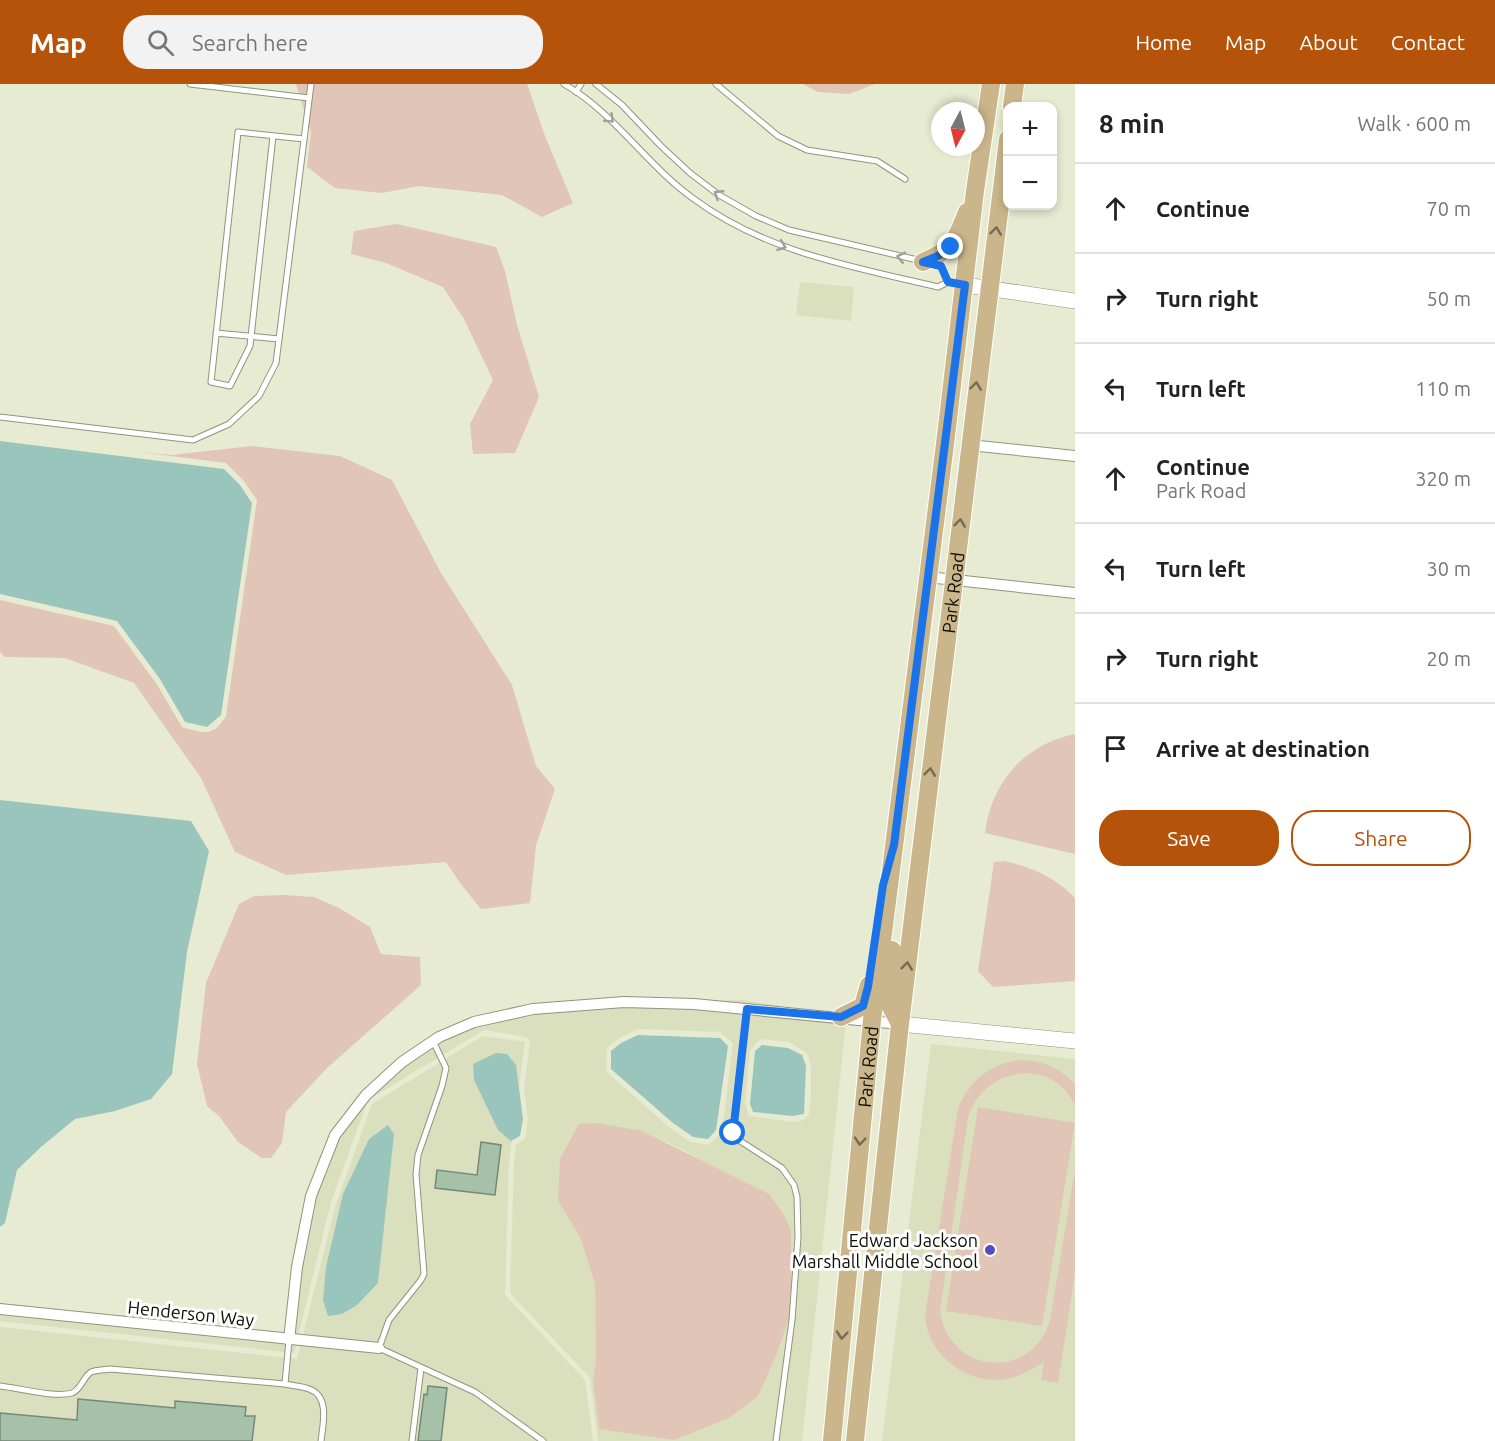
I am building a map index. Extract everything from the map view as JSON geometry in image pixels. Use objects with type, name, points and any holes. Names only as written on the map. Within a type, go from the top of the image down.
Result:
[{"type":"main road","name":"Park Road","points":[[832,1441],[872,1020],[951,399],[957,283],[975,191],[991,84]]},
{"type":"main road","points":[[1013,102],[1015,84]]},
{"type":"main road","points":[[987,113],[992,139],[978,261],[980,277],[988,289]]},
{"type":"main road","name":"Park Road","points":[[855,1441],[900,1024],[952,582],[1006,156]]},
{"type":"main road","points":[[923,262],[951,247],[959,233],[975,191]]},
{"type":"main road","points":[[951,399],[955,430],[943,567],[952,582]]},
{"type":"main road","points":[[841,1017],[863,1006],[868,987],[883,885],[894,845]]},
{"type":"main road","points":[[894,845],[897,893],[889,987],[890,1005],[900,1024]]},
{"type":"main road","points":[[872,1020],[887,1055],[877,1136],[873,1194],[879,1212]]},
{"type":"street","points":[[957,283],[1075,301]]},
{"type":"street","points":[[969,445],[1075,456]]},
{"type":"street","points":[[927,577],[952,582],[1075,594]]},
{"type":"street","points":[[290,1340],[297,1267],[311,1196],[335,1135],[366,1095],[402,1062],[433,1041],[474,1022],[533,1010],[624,1002],[694,1004],[1075,1041]]},
{"type":"street","name":"Henderson Way","points":[[0,1310],[379,1348]]},
{"type":"lane","points":[[190,84],[309,98]]},
{"type":"lane","points":[[0,417],[193,440],[229,424],[259,396],[276,363],[311,84]]},
{"type":"lane","points":[[564,84],[597,107],[664,175],[693,199],[733,224],[763,239],[807,255],[938,287],[957,283]]},
{"type":"lane","points":[[576,92],[581,84]]},
{"type":"lane","points":[[596,84],[622,105],[690,173],[719,195],[756,216],[789,230],[941,266],[957,283]]},
{"type":"lane","points":[[716,84],[778,136],[807,150],[877,161],[905,179]]},
{"type":"lane","points":[[273,136],[250,346],[230,386],[211,382],[238,132],[304,139]]},
{"type":"lane","points":[[216,333],[279,339]]},
{"type":"lane","points":[[747,1009],[734,1137],[782,1168],[794,1185],[797,1197],[798,1237],[792,1320],[776,1441]]},
{"type":"lane","points":[[433,1041],[445,1066],[445,1073],[418,1155],[416,1174],[424,1274],[389,1320],[379,1348],[475,1392],[541,1440]]},
{"type":"lane","points":[[285,1384],[290,1340]]},
{"type":"lane","points":[[412,1441],[421,1368]]},
{"type":"lane","points":[[0,1386],[71,1393],[77,1390],[83,1379],[93,1371],[110,1369],[285,1384],[310,1389],[319,1395],[324,1413],[321,1441]]},
{"type":"shaded area","points":[[296,84],[527,84],[545,136],[573,203],[542,217],[502,195],[419,186],[382,193],[335,188],[307,167],[311,132]]},
{"type":"shaded area","points":[[803,84],[875,84],[849,94],[818,92]]},
{"type":"shaded area","points":[[397,224],[496,247],[505,271],[517,325],[539,397],[515,453],[473,454],[470,424],[493,380],[464,319],[443,287],[386,263],[351,254],[354,231]]},
{"type":"shaded area","points":[[800,282],[854,287],[851,321],[796,315]]},
{"type":"shaded area","points":[[251,446],[340,456],[392,480],[441,573],[512,685],[536,766],[555,789],[536,845],[530,903],[481,909],[446,862],[286,875],[235,852],[201,778],[134,683],[65,658],[5,657],[0,652],[0,600],[114,626],[156,683],[182,727],[202,732],[217,728],[226,716],[257,500],[244,481],[226,463],[139,452],[172,455]]},
{"type":"shaded area","points":[[1075,734],[1075,854],[985,833],[995,797],[1014,768],[1026,756],[1041,747]]},
{"type":"shaded area","points":[[1004,861],[1043,874],[1075,898],[1075,981],[993,987],[978,971],[994,862]]},
{"type":"shaded area","points":[[254,896],[314,897],[339,908],[370,927],[381,954],[420,957],[421,985],[327,1068],[286,1112],[282,1143],[271,1158],[262,1158],[238,1142],[219,1116],[207,1106],[197,1064],[206,983],[239,904]]},
{"type":"shaded area","points":[[742,1000],[833,1014],[838,1026],[846,1022],[802,1441],[598,1441],[590,1378],[510,1293],[514,1162],[516,1145],[525,1139],[528,1120],[524,1089],[530,1041],[526,1037],[484,1030],[368,1100],[331,1202],[294,1353],[0,1321],[0,1303],[292,1343],[292,1301],[313,1196],[338,1132],[386,1073],[445,1031],[563,1004]],"holes":[[[638,1029],[720,1032],[733,1043],[722,1131],[709,1145],[690,1142],[669,1127],[608,1073],[606,1070],[607,1048],[619,1038]],[[759,1040],[789,1042],[807,1053],[811,1066],[811,1096],[809,1114],[804,1120],[792,1122],[749,1116],[745,1103],[750,1051]],[[642,1131],[708,1164],[729,1418],[705,1427],[593,1380],[596,1358],[595,1284],[580,1237],[558,1201]]]},
{"type":"shaded area","points":[[483,1036],[525,1042],[509,1162],[505,1295],[585,1380],[593,1441],[0,1441],[0,1327],[297,1359],[336,1204],[372,1104]]},
{"type":"shaded area","name":"Edward Jackson Marshall Middle School","points":[[931,1044],[1075,1059],[1075,1441],[882,1441]]},
{"type":"shaded area","points":[[1018,1060],[1042,1063],[1063,1073],[1075,1084],[1075,1105],[1064,1089],[1050,1079],[1034,1074],[1018,1074],[1002,1079],[987,1088],[976,1101],[968,1118],[940,1312],[947,1333],[959,1348],[974,1358],[992,1363],[1009,1361],[1026,1354],[1040,1340],[1050,1321],[1075,1170],[1075,1274],[1058,1383],[1041,1380],[1044,1362],[1007,1379],[978,1378],[964,1372],[952,1365],[933,1343],[927,1330],[925,1316],[958,1109],[968,1090],[981,1076],[998,1066]]},
{"type":"shaded area","points":[[978,1107],[1075,1123],[1042,1326],[946,1311]]},
{"type":"shaded area","points":[[596,1123],[642,1131],[769,1194],[784,1215],[791,1230],[791,1312],[777,1353],[758,1396],[729,1418],[674,1440],[599,1429],[593,1380],[596,1358],[595,1284],[580,1237],[558,1201],[560,1159],[579,1124]]},
{"type":"water","points":[[0,441],[224,469],[240,485],[252,503],[221,715],[207,727],[185,722],[160,679],[117,621],[0,594]]},
{"type":"water","points":[[0,800],[191,821],[209,851],[187,952],[172,1074],[151,1099],[115,1111],[75,1119],[41,1147],[17,1170],[5,1223],[0,1227]]},
{"type":"water","points":[[638,1035],[720,1038],[728,1046],[716,1130],[708,1139],[693,1137],[673,1123],[611,1069],[611,1051]]},
{"type":"water","points":[[762,1045],[788,1048],[802,1055],[806,1066],[804,1114],[793,1116],[753,1112],[750,1104],[755,1051]]},
{"type":"water","points":[[496,1053],[507,1054],[516,1065],[523,1119],[520,1136],[511,1141],[498,1130],[474,1080],[473,1064]]},
{"type":"water","points":[[388,1125],[394,1134],[378,1283],[357,1305],[342,1314],[328,1316],[323,1300],[326,1267],[343,1194],[369,1139]]},
{"type":"building","points":[[481,1142],[501,1145],[495,1195],[435,1188],[437,1170],[477,1175]]},
{"type":"building","points":[[428,1386],[447,1388],[441,1441],[418,1441],[424,1394],[427,1395]]},
{"type":"building","points":[[78,1399],[175,1408],[175,1401],[246,1407],[245,1416],[255,1416],[252,1441],[0,1441],[0,1413],[77,1420]]},
{"type":"place","name":"Edward Jackson Marshall Middle School","points":[[990,1250]]},
{"type":"route","points":[[733,1133],[747,1009],[841,1017],[863,1006],[868,987],[883,885],[894,845],[965,285],[948,282],[941,266],[923,262],[951,247]]}]
